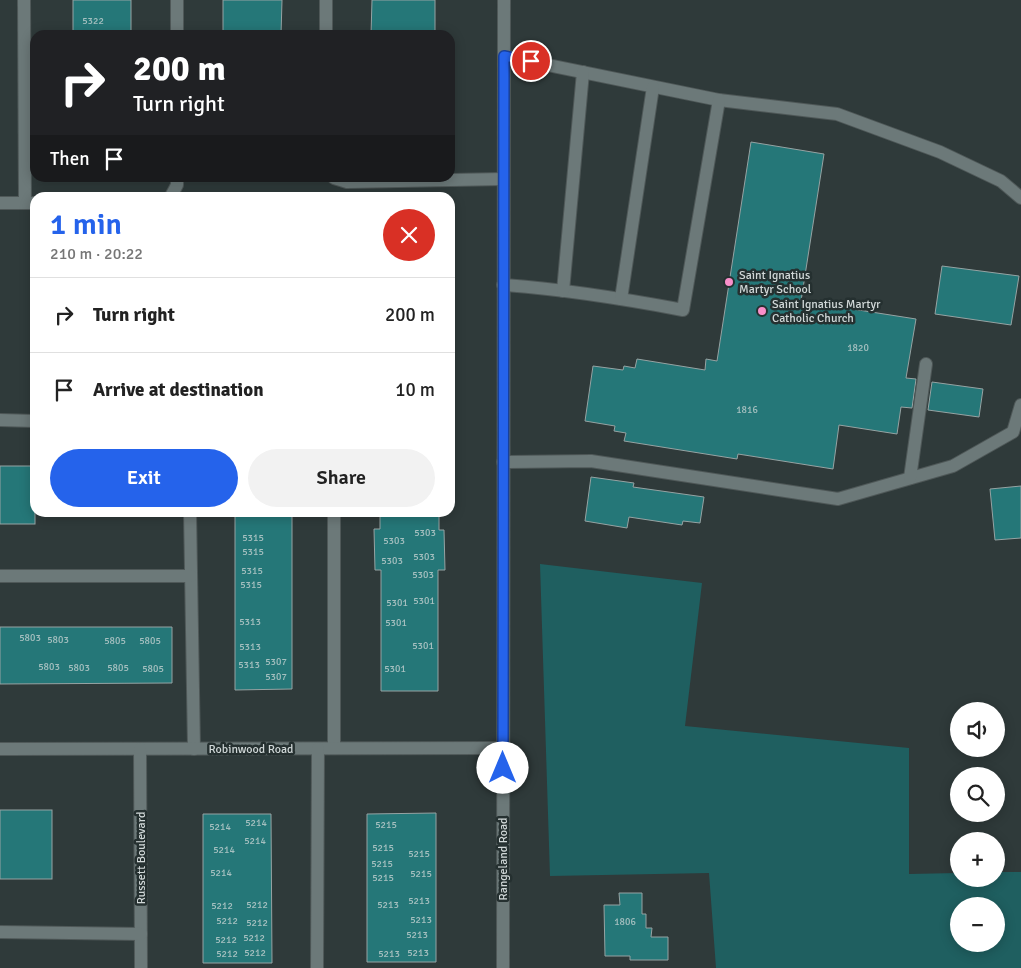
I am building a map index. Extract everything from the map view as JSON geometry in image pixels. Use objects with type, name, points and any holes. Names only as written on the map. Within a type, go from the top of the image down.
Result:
[{"type":"street","points":[[0,202],[30,203],[24,0]]},
{"type":"street","points":[[177,0],[177,30]]},
{"type":"street","points":[[326,0],[326,30]]},
{"type":"street","name":"Rangeland Road","points":[[503,968],[504,0]]},
{"type":"street","points":[[504,56],[719,100],[837,114],[940,152],[1000,181],[1021,198]]},
{"type":"street","points":[[563,291],[583,72]]},
{"type":"street","points":[[621,299],[653,88]]},
{"type":"street","points":[[504,285],[621,299],[683,310],[719,100]]},
{"type":"street","points":[[455,180],[503,179]]},
{"type":"street","points":[[910,478],[926,364]]},
{"type":"street","points":[[503,462],[590,462],[838,499],[953,466],[1013,432],[1021,405]]},
{"type":"street","points":[[0,420],[30,421]]},
{"type":"street","points":[[190,517],[194,749]]},
{"type":"street","points":[[334,517],[334,748]]},
{"type":"street","points":[[0,576],[191,576]]},
{"type":"street","name":"Robinwood Road","points":[[0,749],[503,748]]},
{"type":"street","name":"Russett Boulevard","points":[[140,749],[141,968]]},
{"type":"street","points":[[317,968],[318,749]]},
{"type":"street","points":[[0,932],[141,934]]},
{"type":"shaded area","points":[[540,564],[702,583],[685,726],[909,748],[909,874],[950,873],[950,887],[1005,887],[1005,872],[1021,872],[1021,968],[716,968],[709,873],[550,876]]},
{"type":"building","points":[[73,0],[131,0],[131,30],[73,30]]},
{"type":"building","points":[[223,0],[282,0],[281,30],[223,30]]},
{"type":"building","points":[[372,0],[435,0],[435,30],[371,30]]},
{"type":"building","name":"Saint Ignatius Martyr Catholic Church","points":[[751,142],[824,154],[801,301],[916,319],[906,378],[916,379],[912,408],[901,407],[897,434],[839,425],[833,469],[738,454],[737,459],[624,441],[626,433],[614,431],[615,426],[585,421],[593,366],[623,370],[624,366],[635,368],[637,359],[705,370],[706,359],[717,361]]},
{"type":"building","points":[[942,266],[1019,276],[1011,325],[935,314]]},
{"type":"building","points":[[932,382],[983,389],[979,417],[928,410]]},
{"type":"building","points":[[0,466],[30,466],[30,517],[35,517],[35,524],[0,524]]},
{"type":"building","points":[[591,477],[634,483],[633,487],[704,497],[700,523],[683,521],[682,525],[629,517],[627,528],[585,521]]},
{"type":"building","points":[[1021,486],[1021,538],[995,540],[990,489]]},
{"type":"building","points":[[235,517],[292,517],[292,689],[235,690]]},
{"type":"building","points":[[380,517],[439,517],[439,530],[444,530],[445,570],[438,570],[438,691],[381,691],[381,570],[375,570],[374,529],[380,529]]},
{"type":"building","points":[[0,627],[172,627],[172,683],[0,684]]},
{"type":"building","points":[[0,810],[52,810],[52,879],[0,879]]},
{"type":"building","points":[[436,813],[436,962],[367,962],[367,814]]},
{"type":"building","points":[[203,814],[271,814],[272,963],[203,963]]},
{"type":"building","points":[[619,893],[642,893],[642,914],[646,914],[646,928],[652,928],[651,937],[668,937],[668,960],[630,960],[630,956],[605,956],[604,905],[620,905]]},
{"type":"place","name":"Saint Ignatius Martyr School","points":[[729,282]]},
{"type":"place","name":"Saint Ignatius Martyr Catholic Church","points":[[762,311]]},
{"type":"route","points":[[503,768],[504,56],[531,61]]}]
